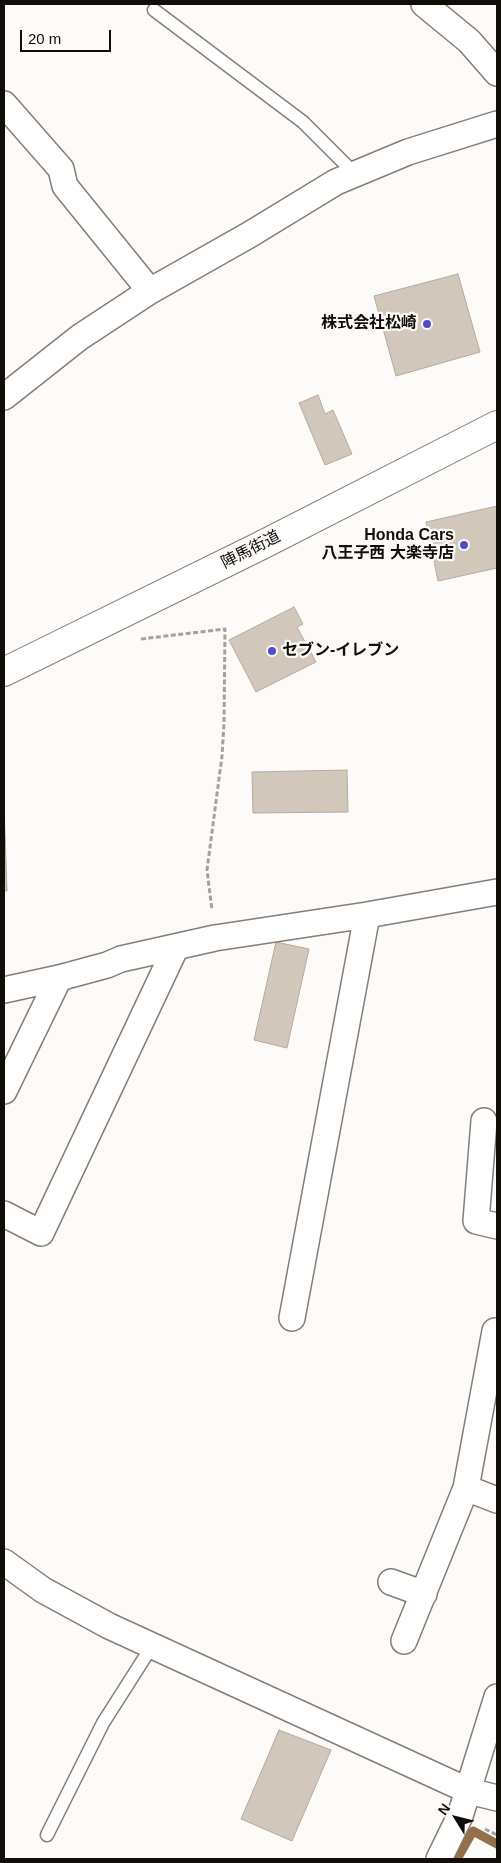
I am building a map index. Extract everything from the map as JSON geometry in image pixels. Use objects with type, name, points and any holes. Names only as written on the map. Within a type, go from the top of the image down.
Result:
[{"type":"main road","name":"陣馬街道","points":[[4,672],[260,546],[497,425]]},
{"type":"street","points":[[424,4],[470,41],[497,73]]},
{"type":"street","points":[[4,104],[60,169],[65,186],[150,291]]},
{"type":"street","points":[[4,397],[80,337],[150,291],[249,235],[336,182],[408,152],[497,124]]},
{"type":"street","points":[[4,990],[59,978],[107,965],[121,959],[215,938],[367,915],[497,892]]},
{"type":"street","points":[[292,1318],[367,915]]},
{"type":"street","points":[[4,1214],[41,1233],[176,947]]},
{"type":"street","points":[[4,1092],[59,978]]},
{"type":"street","points":[[484,1121],[476,1221],[497,1226]]},
{"type":"street","points":[[404,1641],[466,1488],[496,1331]]},
{"type":"street","points":[[466,1488],[497,1500]]},
{"type":"street","points":[[4,1562],[43,1590],[109,1626],[469,1791],[497,1798]]},
{"type":"street","points":[[391,1582],[424,1594]]},
{"type":"street","points":[[439,1859],[460,1816],[469,1791],[497,1697]]},
{"type":"lane","points":[[154,10],[303,122],[355,174]]},
{"type":"lane","points":[[47,1835],[103,1723],[152,1646]]},
{"type":"path","points":[[100,625],[125,641],[225,629],[222,748],[208,870],[215,938]]},
{"type":"building","name":"株式会社松崎","points":[[458,274],[480,352],[396,376],[374,296]]},
{"type":"building","points":[[318,395],[325,414],[333,410],[352,454],[325,465],[299,403]]},
{"type":"building","name":"Honda Cars 八王子西 大楽寺店","points":[[497,506],[497,568],[438,581],[426,522]]},
{"type":"building","name":"セブン-イレブン","points":[[294,607],[303,624],[297,627],[316,662],[256,692],[229,640]]},
{"type":"building","points":[[347,770],[348,812],[253,813],[252,772]]},
{"type":"building","points":[[4,805],[7,891],[4,891]]},
{"type":"building","points":[[276,942],[309,949],[287,1048],[254,1040]]},
{"type":"building","points":[[279,1730],[331,1750],[292,1841],[241,1819]]},
{"type":"waterway","points":[[457,1859],[473,1831],[497,1844]]},
{"type":"place","name":"株式会社松崎","points":[[427,324]]},
{"type":"place","name":"Honda Cars 八王子西 大楽寺店","points":[[464,545]]},
{"type":"place","name":"セブン-イレブン","points":[[272,651]]}]
